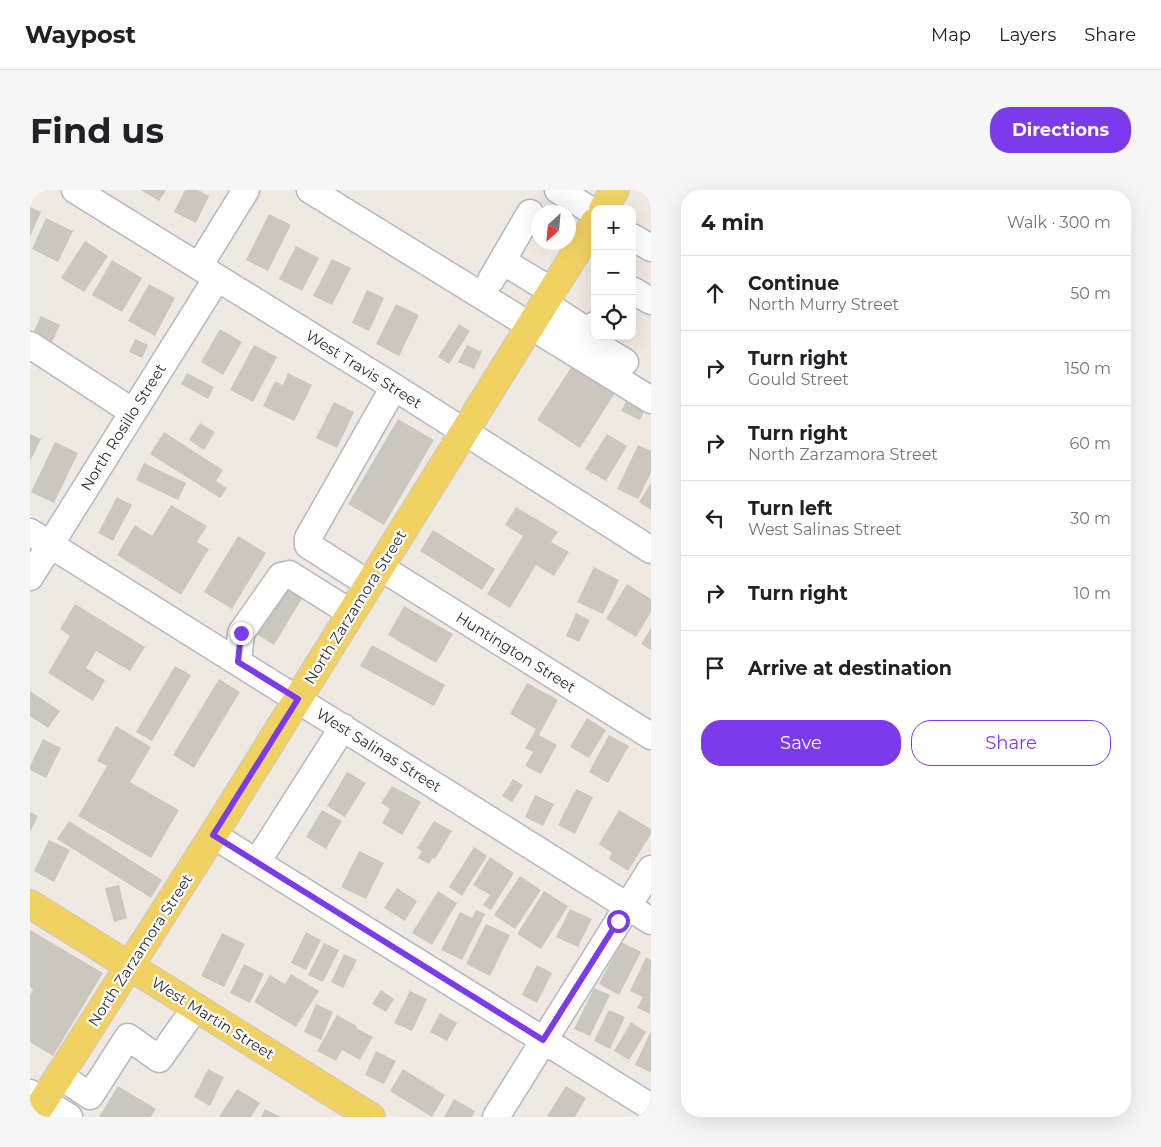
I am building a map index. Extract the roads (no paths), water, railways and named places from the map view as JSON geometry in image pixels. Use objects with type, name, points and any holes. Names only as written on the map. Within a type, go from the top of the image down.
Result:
[{"type":"main road","points":[[606,205],[615,190]]},
{"type":"main road","name":"North Zarzamora Street","points":[[35,1104],[59,1076],[130,966],[591,228]]},
{"type":"main road","name":"West Martin Street","points":[[30,904],[371,1117]]},
{"type":"street","name":"West Travis Street","points":[[75,190],[394,387],[651,550]]},
{"type":"street","name":"North Rosillo Street","points":[[30,577],[40,538],[133,412],[208,272],[246,190]]},
{"type":"street","points":[[310,190],[591,329]]},
{"type":"street","points":[[558,190],[591,211]]},
{"type":"street","points":[[530,213],[496,270],[542,306],[651,400]]},
{"type":"street","points":[[636,239],[651,248]]},
{"type":"street","points":[[636,292],[651,301]]},
{"type":"street","points":[[594,340],[594,343],[651,378]]},
{"type":"street","points":[[30,345],[133,412]]},
{"type":"street","name":"Huntington Street","points":[[394,387],[308,538],[308,545],[375,576],[651,736]]},
{"type":"street","name":"West Salinas Street","points":[[40,538],[651,921]]},
{"type":"street","points":[[238,662],[241,633],[281,576],[289,574],[351,613]]},
{"type":"street","points":[[257,862],[343,727]]},
{"type":"street","points":[[213,835],[651,1107]]},
{"type":"street","points":[[496,1117],[651,869]]},
{"type":"street","points":[[97,1017],[159,1059],[196,1008]]},
{"type":"street","points":[[59,1076],[90,1096],[128,1037]]},
{"type":"street","points":[[35,1104],[69,1117]]}]
